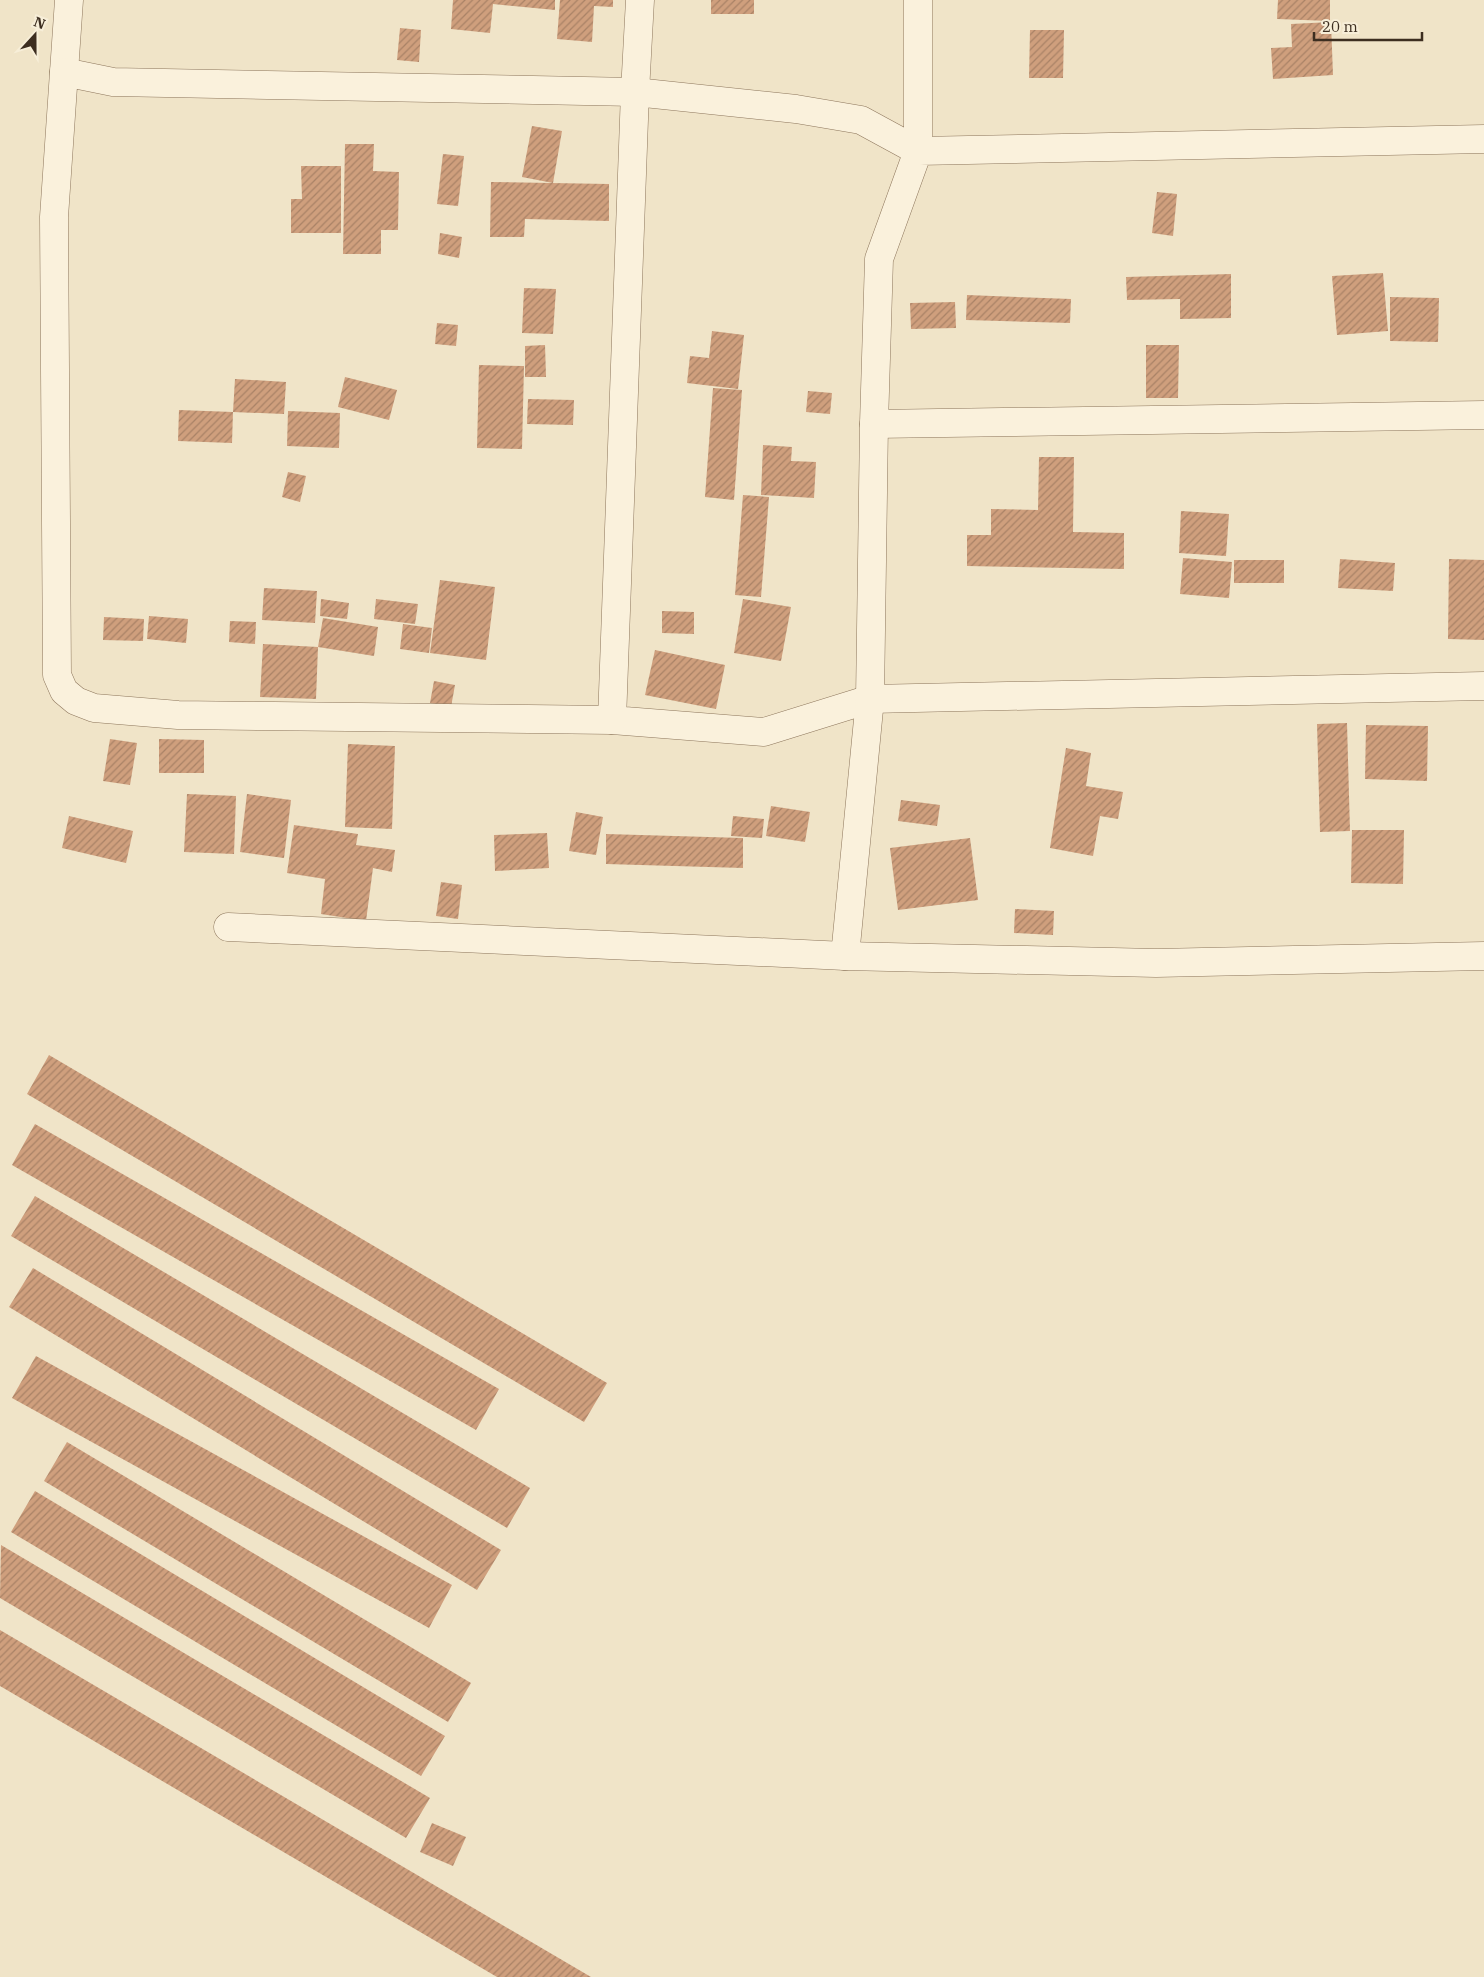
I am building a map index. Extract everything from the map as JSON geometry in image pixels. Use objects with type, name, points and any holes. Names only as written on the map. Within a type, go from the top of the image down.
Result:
[{"type":"street","points":[[69,0],[54,227],[57,675],[64,691],[76,701],[94,708],[178,715],[612,720],[764,732],[870,700],[1484,686]]},
{"type":"street","points":[[612,720],[640,0]]},
{"type":"street","points":[[844,956],[870,700],[874,424],[879,259],[918,151],[918,0]]},
{"type":"street","points":[[64,72],[113,82],[635,92],[796,109],[861,120],[918,151],[1484,139]]},
{"type":"street","points":[[874,424],[1484,415]]},
{"type":"street","points":[[228,927],[844,956],[1156,963],[1484,956]]},
{"type":"building","points":[[453,0],[555,0],[555,10],[493,4],[490,33],[451,29]]},
{"type":"building","points":[[560,0],[613,0],[613,7],[594,6],[592,42],[557,39]]},
{"type":"building","points":[[711,0],[754,0],[754,14],[711,14]]},
{"type":"building","points":[[1278,0],[1330,0],[1330,21],[1277,19]]},
{"type":"building","points":[[1331,22],[1333,75],[1273,79],[1271,48],[1292,47],[1291,24]]},
{"type":"building","points":[[400,28],[421,30],[419,62],[397,60]]},
{"type":"building","points":[[1030,30],[1064,30],[1063,78],[1029,78]]},
{"type":"building","points":[[532,126],[562,131],[553,183],[522,177]]},
{"type":"building","points":[[345,144],[374,144],[373,171],[399,172],[398,230],[381,230],[381,254],[343,254]]},
{"type":"building","points":[[443,154],[464,156],[458,206],[437,204]]},
{"type":"building","points":[[301,166],[341,166],[341,233],[291,233],[291,199],[302,199]]},
{"type":"building","points":[[491,182],[609,184],[609,221],[525,219],[524,237],[490,237]]},
{"type":"building","points":[[1157,192],[1177,194],[1173,236],[1152,233]]},
{"type":"building","points":[[440,233],[462,237],[459,258],[438,254]]},
{"type":"building","points":[[1383,273],[1388,331],[1337,335],[1332,276]]},
{"type":"building","points":[[1231,274],[1231,318],[1180,319],[1180,299],[1127,300],[1126,277]]},
{"type":"building","points":[[524,288],[556,289],[553,334],[522,333]]},
{"type":"building","points":[[967,295],[1071,299],[1070,323],[966,320]]},
{"type":"building","points":[[1390,297],[1439,298],[1438,342],[1390,341]]},
{"type":"building","points":[[955,302],[956,328],[911,329],[910,303]]},
{"type":"building","points":[[437,323],[458,325],[456,346],[435,344]]},
{"type":"building","points":[[712,331],[744,335],[738,389],[687,383],[690,356],[709,358]]},
{"type":"building","points":[[545,345],[546,377],[525,377],[525,346]]},
{"type":"building","points":[[1146,345],[1179,345],[1178,398],[1146,398]]},
{"type":"building","points":[[479,365],[524,366],[522,449],[477,448]]},
{"type":"building","points":[[345,377],[397,390],[389,420],[338,407]]},
{"type":"building","points":[[235,379],[286,382],[284,414],[233,412]]},
{"type":"building","points":[[713,388],[742,390],[734,500],[705,497]]},
{"type":"building","points":[[808,391],[832,393],[830,414],[806,412]]},
{"type":"building","points":[[528,399],[574,400],[573,425],[527,424]]},
{"type":"building","points":[[179,410],[233,412],[232,443],[178,441]]},
{"type":"building","points":[[288,411],[340,413],[339,448],[287,446]]},
{"type":"building","points":[[763,445],[792,447],[791,461],[816,462],[814,498],[761,495]]},
{"type":"building","points":[[1039,457],[1074,457],[1073,532],[1124,533],[1124,569],[967,566],[967,535],[991,535],[991,509],[1038,510]]},
{"type":"building","points":[[288,472],[306,476],[300,502],[282,497]]},
{"type":"building","points":[[743,495],[769,497],[761,597],[735,595]]},
{"type":"building","points":[[1181,511],[1229,514],[1226,556],[1179,553]]},
{"type":"building","points":[[1183,558],[1232,562],[1229,598],[1180,594]]},
{"type":"building","points":[[1340,559],[1395,563],[1393,591],[1338,588]]},
{"type":"building","points":[[1449,559],[1484,560],[1484,640],[1448,639]]},
{"type":"building","points":[[1234,560],[1284,560],[1284,583],[1234,583]]},
{"type":"building","points":[[440,580],[495,587],[486,660],[430,653]]},
{"type":"building","points":[[264,588],[317,591],[315,623],[262,620]]},
{"type":"building","points":[[321,599],[349,603],[347,619],[320,616]]},
{"type":"building","points":[[376,599],[418,604],[415,624],[374,619]]},
{"type":"building","points":[[743,599],[791,607],[781,661],[734,653]]},
{"type":"building","points":[[662,611],[694,612],[694,634],[662,633]]},
{"type":"building","points":[[149,616],[188,619],[186,643],[147,639]]},
{"type":"building","points":[[104,617],[144,619],[143,641],[103,640]]},
{"type":"building","points":[[323,618],[378,627],[374,656],[318,647]]},
{"type":"building","points":[[230,621],[256,622],[255,644],[229,642]]},
{"type":"building","points":[[403,624],[432,628],[429,653],[400,649]]},
{"type":"building","points":[[263,644],[318,647],[316,699],[260,697]]},
{"type":"building","points":[[655,650],[725,665],[716,709],[645,695]]},
{"type":"building","points":[[434,681],[455,685],[451,707],[430,703]]},
{"type":"building","points":[[1347,723],[1350,831],[1320,832],[1317,724]]},
{"type":"building","points":[[1366,725],[1428,726],[1427,781],[1365,779]]},
{"type":"building","points":[[110,739],[137,743],[130,785],[103,781]]},
{"type":"building","points":[[159,739],[204,740],[204,773],[159,773]]},
{"type":"building","points":[[348,744],[395,746],[392,829],[345,827]]},
{"type":"building","points":[[1066,748],[1091,753],[1086,786],[1123,792],[1118,819],[1100,816],[1093,856],[1050,848]]},
{"type":"building","points":[[187,794],[236,796],[234,854],[184,852]]},
{"type":"building","points":[[247,794],[291,800],[284,858],[240,852]]},
{"type":"building","points":[[901,800],[940,805],[937,826],[898,821]]},
{"type":"building","points":[[771,806],[810,812],[805,842],[766,836]]},
{"type":"building","points":[[576,812],[603,817],[596,855],[569,851]]},
{"type":"building","points":[[69,816],[133,831],[126,863],[62,848]]},
{"type":"building","points":[[733,816],[764,819],[762,838],[731,836]]},
{"type":"building","points":[[294,825],[358,834],[356,845],[395,850],[392,872],[373,868],[366,921],[321,914],[325,879],[287,873]]},
{"type":"building","points":[[1352,830],[1404,830],[1403,884],[1351,883]]},
{"type":"building","points":[[547,833],[549,868],[495,871],[494,835]]},
{"type":"building","points":[[606,834],[743,838],[743,868],[606,864]]},
{"type":"building","points":[[970,838],[978,900],[898,910],[890,848]]},
{"type":"building","points":[[441,882],[462,885],[458,919],[436,916]]},
{"type":"building","points":[[1015,909],[1054,911],[1053,935],[1014,933]]},
{"type":"building","points":[[49,1055],[607,1383],[584,1422],[27,1094]]},
{"type":"building","points":[[35,1124],[499,1389],[476,1430],[12,1165]]},
{"type":"building","points":[[35,1196],[530,1488],[507,1528],[11,1236]]},
{"type":"building","points":[[33,1268],[501,1550],[477,1590],[9,1307]]},
{"type":"building","points":[[36,1356],[452,1585],[429,1628],[12,1398]]},
{"type":"building","points":[[67,1442],[471,1683],[448,1722],[44,1481]]},
{"type":"building","points":[[35,1491],[445,1736],[421,1776],[11,1532]]},
{"type":"building","points":[[1,1545],[430,1798],[406,1838],[0,1598]]},
{"type":"building","points":[[0,1630],[591,1977],[497,1977],[0,1686]]},
{"type":"building","points":[[432,1823],[466,1837],[453,1866],[420,1852]]}]
